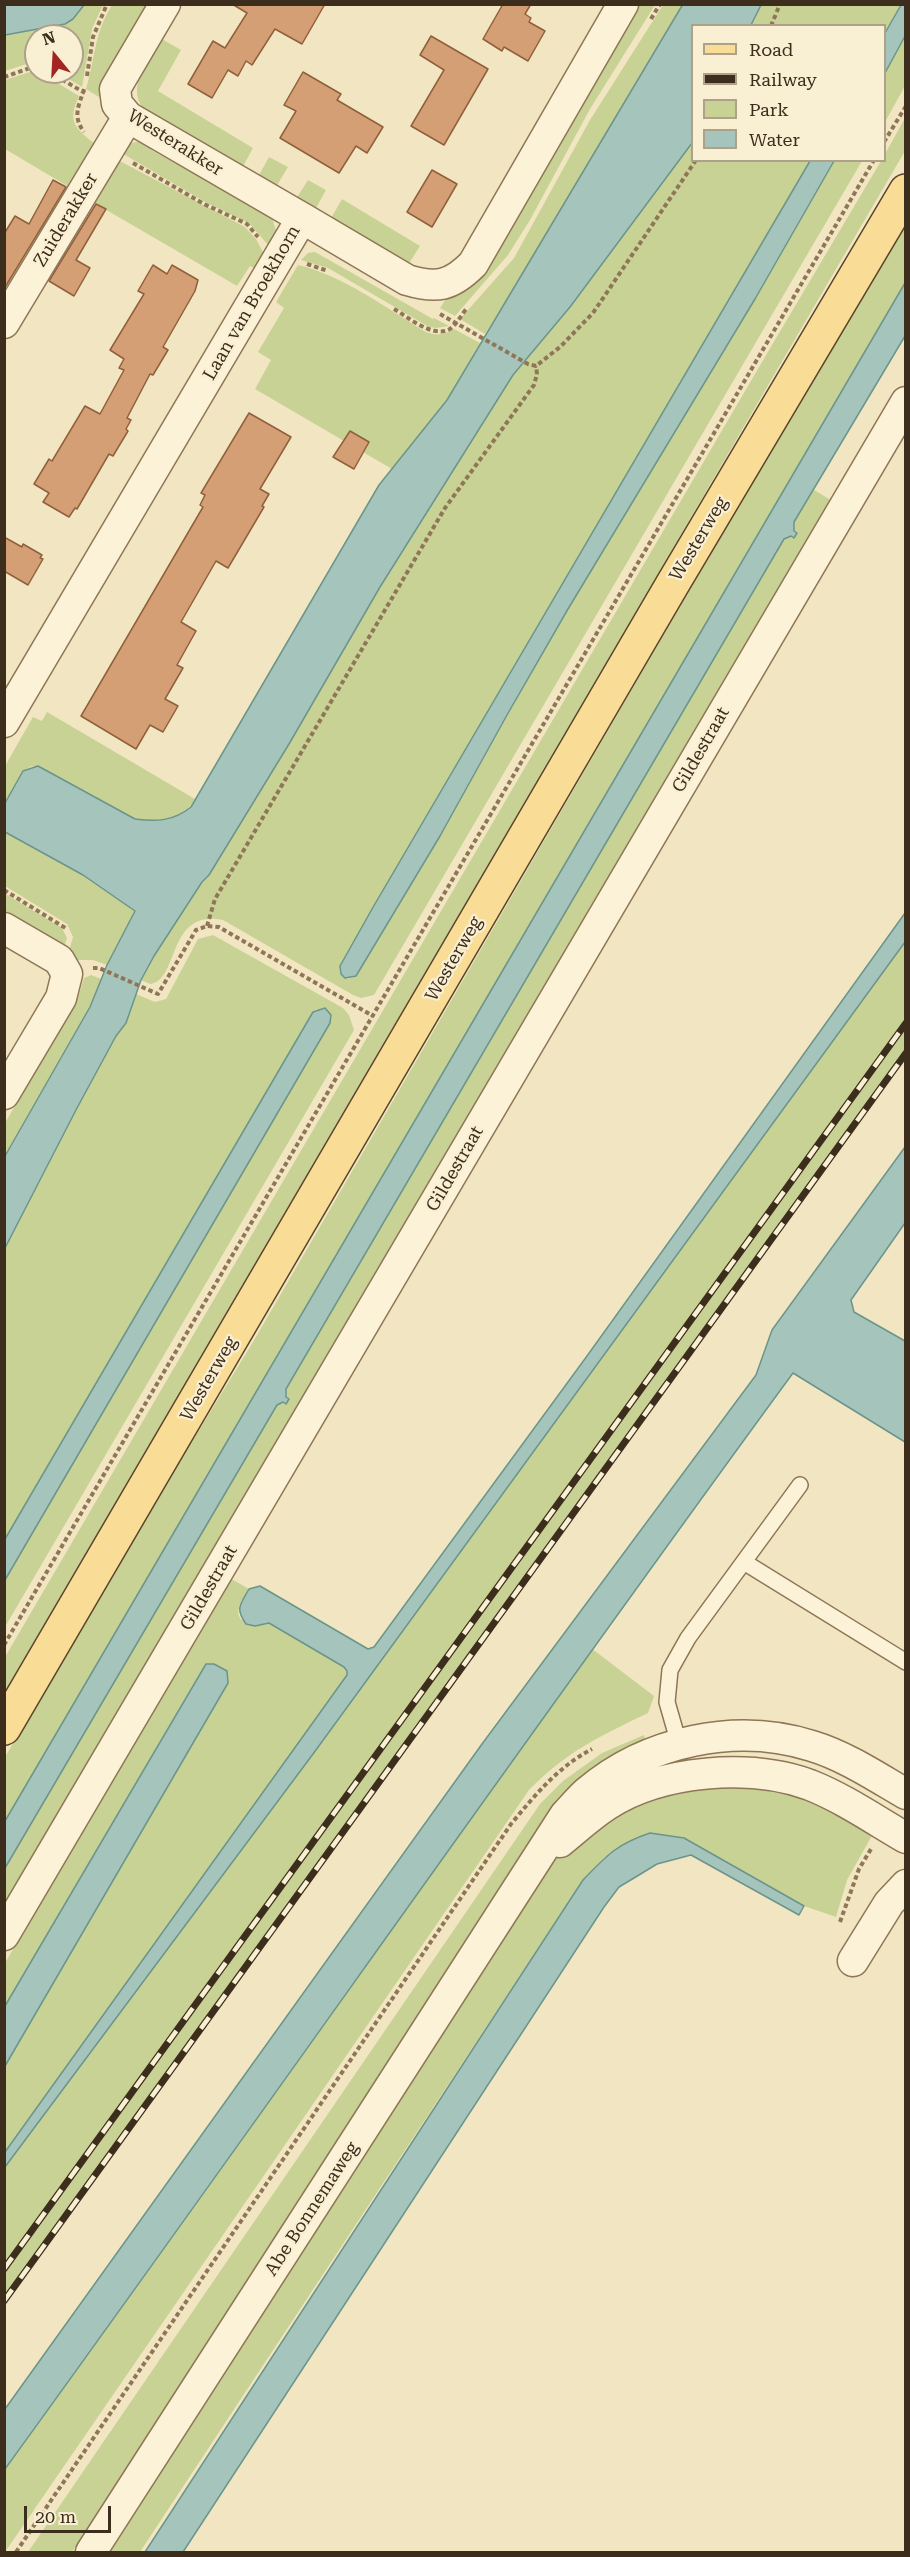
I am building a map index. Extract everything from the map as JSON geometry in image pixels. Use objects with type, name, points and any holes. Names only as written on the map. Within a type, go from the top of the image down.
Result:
[{"type":"main road","name":"Westerweg","points":[[4,1728],[672,585],[906,191]]},
{"type":"street","name":"Westerakker","points":[[165,4],[115,89],[123,111],[302,218]]},
{"type":"street","name":"Laan van Broekhorn","points":[[4,722],[302,218],[407,280],[423,285],[440,285],[458,279],[473,264],[623,4]]},
{"type":"street","name":"Zuiderakker","points":[[4,323],[109,149],[123,111]]},
{"type":"street","name":"Gildestraat","points":[[4,1935],[906,402]]},
{"type":"street","points":[[4,928],[59,960],[67,974],[61,998],[4,1094]]},
{"type":"street","name":"Abe Bonnemaweg","points":[[91,2553],[565,1815],[586,1792],[621,1767],[659,1749],[693,1740],[770,1737],[811,1746],[844,1758],[906,1794]]},
{"type":"street","name":"Abe Bonnemaweg","points":[[533,1866],[608,1804],[648,1786],[691,1775],[737,1772],[810,1785],[895,1832]]},
{"type":"street","points":[[852,1961],[889,1903],[906,1885]]},
{"type":"lane","points":[[679,1744],[667,1702],[670,1670],[688,1638],[800,1485]]},
{"type":"lane","points":[[744,1562],[906,1662]]},
{"type":"path","points":[[83,92],[93,37],[107,4]]},
{"type":"path","points":[[772,24],[780,4]]},
{"type":"path","points":[[4,76],[24,70]]},
{"type":"path","points":[[69,84],[98,101],[123,111]]},
{"type":"path","points":[[886,140],[906,106]]},
{"type":"path","points":[[109,149],[204,204],[247,224],[267,250],[280,255]]},
{"type":"path","points":[[536,366],[593,314],[695,162]]},
{"type":"path","points":[[4,1645],[873,162]]},
{"type":"path","points":[[471,332],[528,364],[536,366]]},
{"type":"path","points":[[207,926],[221,889],[445,508],[534,385],[537,374],[536,366]]},
{"type":"path","points":[[99,968],[150,991],[160,993],[196,930],[207,926],[219,927],[373,1016]]},
{"type":"path","points":[[837,1933],[859,1869],[895,1832]]},
{"type":"green space","points":[[84,5],[103,5],[92,29],[84,75],[84,24],[59,24],[77,13]]},
{"type":"green space","points":[[112,5],[153,5],[99,97],[86,89],[98,36]]},
{"type":"green space","points":[[638,5],[655,5],[590,109],[530,220],[508,255],[455,316],[440,308]]},
{"type":"green space","points":[[663,5],[683,5],[535,255],[485,334],[460,319],[514,258],[590,120]]},
{"type":"green space","points":[[761,5],[901,5],[886,31],[886,24],[752,24]]},
{"type":"green space","points":[[24,32],[24,65],[5,71],[5,35]]},
{"type":"green space","points":[[905,36],[905,86],[886,120],[886,71]]},
{"type":"green space","points":[[162,39],[181,50],[158,91],[253,148],[242,168],[144,110],[139,101],[138,82]]},
{"type":"green space","points":[[24,74],[24,84],[59,84],[79,96],[74,112],[75,124],[95,144],[69,187],[5,149],[5,80]]},
{"type":"green space","points":[[905,118],[905,151],[5,1691],[5,1657],[769,350],[880,162],[886,162],[886,152]]},
{"type":"green space","points":[[141,141],[154,145],[151,150],[176,164],[180,159],[272,217],[276,231],[269,246],[249,223],[207,203],[120,152],[128,144]]},
{"type":"green space","points":[[691,144],[691,162],[809,162],[426,817],[347,979],[356,976],[440,836],[568,609],[755,299],[833,162],[861,162],[374,995],[361,998],[353,995],[223,920],[205,919],[192,925],[183,935],[166,971],[159,980],[150,984],[141,980],[163,939],[190,897],[209,875],[289,744],[380,587],[513,375],[570,307]]},
{"type":"green space","points":[[269,157],[288,167],[276,187],[258,177]]},
{"type":"green space","points":[[116,159],[245,227],[256,239],[264,254],[256,269],[250,266],[237,286],[91,201]]},
{"type":"green space","points":[[308,180],[326,190],[315,210],[296,199]]},
{"type":"green space","points":[[342,199],[420,246],[408,265],[330,220]]},
{"type":"green space","points":[[905,219],[905,283],[5,1821],[5,1757],[113,1571],[253,1342]]},
{"type":"green space","points":[[315,252],[449,326],[429,327],[328,268],[301,260],[308,253]]},
{"type":"green space","points":[[298,265],[348,285],[426,332],[440,334],[454,329],[480,343],[447,400],[392,469],[255,389],[271,360],[258,352],[284,308],[276,302]]},
{"type":"green space","points":[[814,490],[831,500],[5,1912],[5,1868],[277,1405],[288,1399],[286,1390],[784,539],[796,533],[794,522]]},
{"type":"green space","points":[[47,712],[195,799],[184,812],[177,816],[161,820],[135,819],[32,766],[23,771],[5,803],[5,766],[33,717],[42,721]]},
{"type":"green space","points":[[4,832],[83,875],[135,910],[107,965],[93,960],[76,960],[69,951],[73,937],[67,924],[5,886]]},
{"type":"green space","points":[[4,893],[62,928],[67,938],[64,947],[5,912]]},
{"type":"green space","points":[[213,935],[343,1008],[349,1015],[354,1030],[5,1627],[5,1580],[263,1136],[317,1009],[313,1012],[5,1539],[5,1248],[77,1108],[116,1036],[126,1023],[136,994],[155,1002],[166,999],[198,939]]},
{"type":"green space","points":[[905,942],[905,1054],[5,2296],[5,2167],[313,1754]]},
{"type":"green space","points":[[91,975],[101,979],[90,1007],[5,1155],[5,1123],[78,998],[84,978]]},
{"type":"green space","points":[[230,1578],[249,1589],[239,1607],[238,1613],[243,1621],[253,1624],[269,1623],[344,1667],[347,1675],[5,2152],[5,2066],[228,1683],[203,1668],[5,2006],[5,1963]]},
{"type":"green space","points":[[591,1648],[654,1696],[648,1713],[599,1737],[570,1755],[529,1790],[5,2552],[5,2469],[190,2213]]},
{"type":"green space","points":[[644,1735],[646,1746],[616,1762],[346,2130],[72,2552],[28,2552],[540,1804],[563,1781],[602,1753]]},
{"type":"green space","points":[[761,1785],[808,1800],[874,1832],[847,1880],[836,1917],[804,1906],[684,1838],[604,1858],[583,1880],[140,2552],[108,2552],[552,1863],[587,1829],[673,1787]]},
{"type":"water","points":[[5,4],[84,4],[73,19],[65,24],[24,24],[24,32],[5,35]]},
{"type":"water","points":[[683,4],[761,5],[752,24],[691,24],[691,144],[570,307],[513,375],[380,587],[289,744],[209,875],[202,882],[154,956],[141,980],[126,1023],[116,1036],[77,1108],[5,1248],[5,1156],[90,1007],[107,965],[135,911],[83,875],[5,832],[5,803],[23,771],[38,766],[135,819],[171,818],[191,807],[379,485],[447,400]]},
{"type":"water","points":[[901,5],[905,5],[905,36],[886,71],[886,31]]},
{"type":"water","points":[[809,162],[833,162],[755,299],[568,609],[440,836],[356,976],[345,978],[341,974],[340,966]]},
{"type":"water","points":[[905,283],[905,336],[794,522],[794,531],[797,533],[794,538],[791,536],[784,539],[286,1389],[286,1397],[289,1399],[286,1404],[283,1402],[277,1405],[5,1868],[5,1821]]},
{"type":"water","points":[[905,913],[905,942],[313,1754],[5,2167],[5,2152],[347,1675],[344,1667],[269,1623],[255,1626],[246,1624],[240,1606],[249,1589],[260,1586],[368,1649],[374,1647],[587,1356]]},
{"type":"water","points":[[325,1008],[331,1015],[330,1023],[5,1580],[5,1539],[313,1012]]},
{"type":"water","points":[[905,1147],[905,1223],[851,1300],[854,1312],[905,1341],[905,1442],[793,1373],[5,2469],[5,2409],[482,1744],[756,1375],[772,1330]]},
{"type":"water","points":[[206,1664],[214,1664],[227,1671],[228,1683],[5,2066],[5,2006]]},
{"type":"water","points":[[650,1833],[684,1838],[804,1906],[799,1915],[691,1855],[657,1864],[619,1887],[183,2552],[145,2552],[583,1880],[613,1851],[629,1841]]},
{"type":"building","points":[[232,4],[325,4],[302,44],[275,29],[252,65],[246,61],[238,76],[228,70],[212,98],[188,84],[213,41],[225,48],[247,13]]},
{"type":"building","points":[[503,4],[531,4],[525,14],[531,18],[529,22],[545,31],[528,61],[504,47],[502,51],[483,39]]},
{"type":"building","points":[[431,36],[488,69],[444,145],[411,126],[444,70],[420,55]]},
{"type":"building","points":[[303,72],[341,94],[337,100],[383,127],[367,153],[356,146],[339,173],[280,138],[296,111],[284,105]]},
{"type":"building","points":[[432,170],[457,184],[432,227],[407,212]]},
{"type":"building","points":[[53,180],[66,187],[4,289],[4,234],[15,216],[29,224]]},
{"type":"building","points":[[96,204],[106,209],[76,260],[90,268],[74,296],[49,281]]},
{"type":"building","points":[[153,265],[167,274],[172,265],[198,280],[195,291],[163,347],[168,350],[153,375],[150,374],[127,418],[131,420],[126,429],[128,431],[113,456],[109,454],[77,509],[75,508],[69,517],[43,502],[49,493],[34,484],[49,459],[52,461],[85,406],[100,414],[124,370],[119,368],[124,359],[110,350],[144,294],[138,291]]},
{"type":"building","points":[[249,413],[291,437],[260,489],[269,494],[262,506],[264,507],[228,568],[216,561],[181,622],[196,631],[177,665],[183,668],[165,699],[178,706],[163,732],[150,725],[136,749],[81,716],[203,507],[200,505],[205,495],[201,493]]},
{"type":"building","points":[[350,431],[369,442],[354,469],[333,457]]},
{"type":"building","points":[[4,537],[22,547],[23,544],[42,555],[40,558],[43,559],[28,585],[4,571]]},
{"type":"railway","points":[[4,2269],[906,1023]]},
{"type":"railway","points":[[4,2301],[906,1053]]}]
